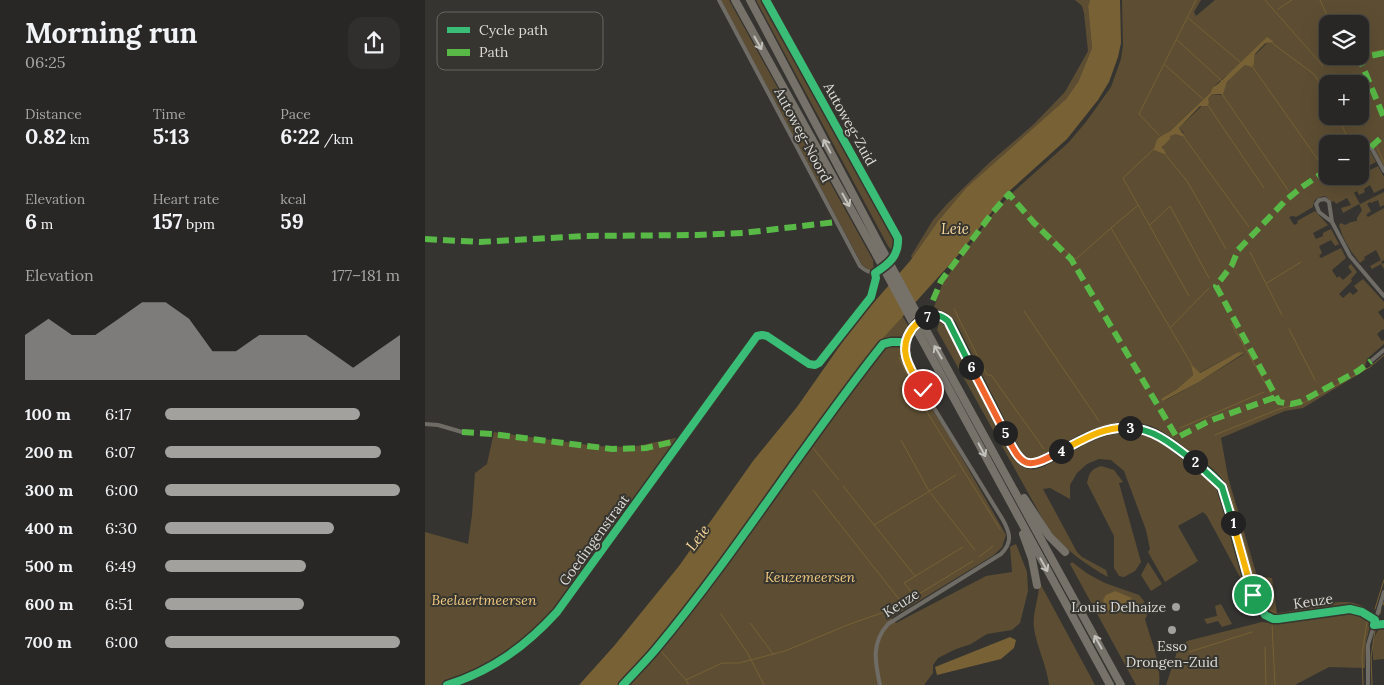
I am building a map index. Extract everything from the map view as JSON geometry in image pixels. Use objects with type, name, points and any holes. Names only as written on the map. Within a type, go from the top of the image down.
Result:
[{"type":"highway","points":[[735,0],[880,253]]},
{"type":"highway","points":[[750,0],[1021,522],[1110,685]]},
{"type":"highway","points":[[923,333],[994,453],[1121,685]]},
{"type":"highway","points":[[994,453],[1049,536],[1065,552]]},
{"type":"highway","points":[[1021,522],[1032,559],[1037,585]]},
{"type":"street","name":"Autoweg-Noord","points":[[719,0],[860,266],[868,272],[875,273],[891,261]]},
{"type":"street","name":"Autoweg-Zuid","points":[[766,0],[899,238],[899,248],[891,261]]},
{"type":"street","points":[[1369,147],[1371,147],[1384,171]]},
{"type":"street","points":[[1332,222],[1317,210],[1316,204],[1319,200],[1329,202],[1332,222],[1350,256],[1384,296]]},
{"type":"street","name":"Keuze","points":[[880,685],[875,652],[879,635],[888,624],[1001,554],[1010,540],[1005,525],[923,390],[905,355],[905,342],[909,333],[922,319],[935,314],[943,317],[951,326],[1015,452],[1023,461],[1039,463],[1092,435],[1109,429],[1137,428],[1158,435],[1215,479],[1222,487],[1249,583],[1265,615],[1278,619],[1350,609],[1362,612],[1375,620]]},
{"type":"street","points":[[1371,361],[1384,350]]},
{"type":"street","name":"Goedingenstraat","points":[[447,685],[480,673],[516,651],[536,635],[557,612],[729,374]]},
{"type":"street","points":[[425,424],[438,425],[463,432]]},
{"type":"street","points":[[1368,685],[1368,646],[1384,592]]},
{"type":"street","points":[[1373,625],[1384,624]]},
{"type":"green space","points":[[721,0],[729,0],[873,260],[874,271],[862,265]]},
{"type":"green space","points":[[756,0],[764,0],[896,239],[894,253],[888,246]]},
{"type":"green space","points":[[1075,0],[1090,0],[1088,6],[1092,48],[1078,82],[1066,99],[967,187],[938,221],[912,258],[911,256],[933,220],[947,204],[990,162],[1033,125],[1065,92],[1088,51],[1084,13],[1082,6]]},
{"type":"green space","points":[[1122,0],[1201,0],[1194,12],[1196,16],[1215,0],[1384,0],[1384,167],[1374,148],[1369,149],[1369,135],[1319,135],[1319,185],[1369,185],[1369,170],[1378,166],[1384,177],[1384,188],[1374,193],[1370,185],[1364,189],[1365,192],[1359,195],[1357,191],[1354,193],[1360,204],[1384,192],[1384,205],[1380,207],[1378,200],[1370,202],[1367,204],[1371,211],[1366,215],[1368,217],[1384,208],[1384,260],[1381,262],[1382,264],[1384,263],[1384,269],[1381,264],[1372,269],[1370,266],[1381,260],[1376,250],[1364,257],[1365,259],[1360,263],[1353,255],[1339,225],[1341,223],[1345,225],[1357,221],[1362,210],[1359,204],[1343,213],[1341,208],[1351,205],[1347,198],[1336,204],[1334,201],[1332,202],[1325,196],[1322,196],[1315,200],[1313,207],[1296,217],[1289,217],[1294,225],[1298,223],[1297,221],[1315,211],[1328,225],[1313,233],[1316,239],[1331,229],[1339,244],[1335,246],[1331,240],[1319,246],[1322,253],[1319,256],[1321,258],[1341,248],[1346,258],[1332,270],[1337,278],[1339,276],[1343,280],[1352,272],[1348,267],[1351,264],[1357,272],[1351,279],[1352,281],[1339,294],[1343,298],[1350,292],[1353,295],[1358,291],[1354,286],[1363,279],[1384,302],[1384,308],[1378,312],[1384,320],[1384,330],[1377,334],[1382,341],[1384,340],[1384,344],[1367,359],[1364,371],[1303,408],[1285,411],[1221,438],[1228,477],[1257,576],[1272,578],[1277,613],[1336,602],[1358,604],[1367,609],[1364,618],[1371,622],[1366,642],[1365,668],[1329,667],[1295,685],[1166,685],[1177,652],[1187,641],[1262,622],[1273,622],[1271,615],[1260,602],[1224,484],[1219,479],[1217,491],[1247,586],[1241,579],[1207,516],[1203,512],[1178,526],[1198,561],[1165,582],[1148,552],[1150,549],[1146,530],[1124,471],[1111,460],[1099,459],[1087,464],[1077,473],[1070,485],[1070,499],[1050,488],[1043,489],[1077,552],[1082,557],[1106,570],[1108,577],[1077,557],[1050,532],[937,330],[942,312],[934,307],[943,282],[992,215],[1012,193],[1068,143],[1086,122],[1111,87],[1121,59],[1123,46]],"holes":[[[1271,39],[1255,55],[1254,64],[1245,65],[1227,82],[1221,95],[1212,94],[1179,128],[1184,133],[1172,134],[1163,144],[1163,149],[1155,145],[1210,93],[1213,87]],[[1238,352],[1244,354],[1164,401],[1193,375],[1192,365],[1199,373]]]},
{"type":"green space","points":[[1369,149],[1376,162],[1369,166]]},
{"type":"green space","name":"Keuzemeersen","points":[[902,315],[910,329],[903,341],[902,350],[918,387],[950,437],[1006,535],[1002,547],[994,555],[891,618],[896,623],[986,576],[1012,572],[1010,547],[1016,544],[1027,572],[1028,591],[1020,623],[1012,630],[987,634],[971,644],[938,658],[933,665],[933,673],[924,685],[620,685],[679,617],[856,371]]},
{"type":"green space","name":"Beelaertmeersen","points":[[494,432],[596,446],[632,447],[680,437],[567,597],[526,642],[495,662],[466,677],[441,685],[425,685],[425,532],[468,544],[475,473],[487,464]]},
{"type":"green space","points":[[1101,466],[1114,470],[1123,482],[1119,483],[1141,562],[1135,571],[1124,577],[1119,576],[1114,568],[1114,536],[1087,483],[1091,472]]},
{"type":"green space","points":[[1072,562],[1088,574],[1105,583],[1139,595],[1144,601],[1147,616],[1145,619],[1159,669],[1159,685],[1136,685],[1070,564]]},
{"type":"green space","points":[[1148,562],[1162,584],[1151,591],[1141,575]]},
{"type":"green space","points":[[1039,585],[1041,585],[1095,685],[1049,685],[1034,628]]},
{"type":"green space","points":[[1221,604],[1232,624],[1222,627],[1218,621],[1207,624],[1204,619],[1217,616],[1215,606]]},
{"type":"green space","points":[[1380,628],[1384,628],[1384,659],[1373,660],[1374,639]]},
{"type":"water","name":"Leie","points":[[1090,0],[1120,0],[1121,43],[1118,57],[1109,82],[1098,100],[1067,139],[1005,195],[960,253],[876,346],[658,643],[620,685],[579,685],[614,646],[679,566],[753,461],[797,407],[855,324],[910,261],[938,221],[967,187],[1066,99],[1078,82],[1092,48],[1088,6]]},
{"type":"water","points":[[1267,37],[1274,42],[1265,43],[1255,54],[1252,67],[1245,65],[1227,82],[1223,94],[1212,94],[1208,99],[1209,103],[1207,106],[1200,106],[1179,128],[1185,137],[1176,134],[1170,136],[1170,139],[1162,147],[1166,153],[1164,154],[1154,150],[1159,138],[1170,131],[1210,93],[1213,87]]},
{"type":"water","points":[[1238,352],[1244,353],[1199,382],[1163,401],[1161,399],[1176,390],[1193,375],[1191,364],[1200,373]]},
{"type":"water","points":[[1115,591],[1132,598],[1120,608],[1109,613],[1103,600],[1106,595]]},
{"type":"water","points":[[1010,637],[1016,640],[1014,648],[1001,659],[937,675],[935,667]]},
{"type":"waterway","points":[[1159,135],[1139,114],[1196,0]]},
{"type":"waterway","points":[[1265,0],[1323,66]]},
{"type":"waterway","points":[[1278,9],[1292,0]]},
{"type":"waterway","points":[[1320,0],[1327,15]]},
{"type":"waterway","points":[[1188,18],[1240,62]]},
{"type":"waterway","points":[[1177,40],[1222,81]]},
{"type":"waterway","points":[[1272,43],[1315,75],[1319,83]]},
{"type":"waterway","points":[[1371,52],[1384,50]]},
{"type":"waterway","points":[[1165,65],[1203,99]]},
{"type":"waterway","points":[[1252,66],[1319,161]]},
{"type":"waterway","points":[[1222,94],[1288,190]]},
{"type":"waterway","points":[[1207,104],[1264,188]]},
{"type":"waterway","points":[[1342,125],[1346,135]]},
{"type":"waterway","points":[[1184,137],[1249,227]]},
{"type":"waterway","points":[[1377,147],[1384,163]]},
{"type":"waterway","points":[[1155,148],[1123,178],[1189,296]]},
{"type":"waterway","points":[[1164,153],[1187,181],[1226,249]]},
{"type":"waterway","points":[[1021,205],[1076,259],[1110,229]]},
{"type":"waterway","points":[[1137,206],[1111,228],[1192,365]]},
{"type":"waterway","points":[[1150,225],[1170,206],[1209,278]]},
{"type":"waterway","points":[[1250,252],[1282,315]]},
{"type":"waterway","points":[[1267,283],[1301,262]]},
{"type":"waterway","points":[[1171,327],[1209,288]]},
{"type":"waterway","points":[[954,309],[987,375],[991,375],[1044,449]]},
{"type":"waterway","points":[[1024,311],[1099,421]]},
{"type":"waterway","points":[[1232,325],[1272,395]]},
{"type":"waterway","points":[[1289,329],[1315,380]]},
{"type":"waterway","points":[[1215,435],[1279,409],[1305,402],[1370,367],[1384,355]]},
{"type":"waterway","points":[[899,357],[917,396],[1000,529]]},
{"type":"waterway","points":[[1180,428],[1264,392]]},
{"type":"waterway","points":[[1085,433],[1107,424],[1129,422],[1152,427],[1173,438]]},
{"type":"waterway","points":[[901,440],[929,491],[975,550]]},
{"type":"waterway","points":[[1182,446],[1221,476],[1228,486],[1254,577],[1266,608],[1278,614],[1322,609]]},
{"type":"waterway","points":[[813,448],[839,480]]},
{"type":"waterway","points":[[874,525],[956,475]]},
{"type":"waterway","points":[[843,486],[915,576]]},
{"type":"waterway","points":[[813,490],[902,603]]},
{"type":"waterway","points":[[979,557],[993,546]]},
{"type":"waterway","points":[[914,595],[904,583],[963,547]]},
{"type":"waterway","points":[[661,651],[686,680],[722,663],[739,663],[785,651],[850,624],[896,608],[973,561]]},
{"type":"waterway","points":[[1375,609],[1384,580]]},
{"type":"waterway","points":[[1334,607],[1352,606],[1365,610]]},
{"type":"waterway","points":[[1380,614],[1381,609]]},
{"type":"waterway","points":[[1275,685],[1272,623],[1354,613],[1365,618],[1367,621],[1362,655],[1363,685]]},
{"type":"waterway","points":[[721,614],[747,652],[764,685]]},
{"type":"waterway","points":[[750,623],[773,654]]},
{"type":"waterway","points":[[1378,628],[1384,627]]},
{"type":"waterway","points":[[1372,685],[1371,657],[1375,631]]},
{"type":"waterway","points":[[1189,652],[1252,632]]},
{"type":"waterway","points":[[1265,647],[1266,685]]},
{"type":"waterway","points":[[686,680],[689,685]]},
{"type":"marked path","points":[[1384,53],[1365,57],[1361,62],[1384,118]]},
{"type":"marked path","points":[[1371,147],[1384,135]]},
{"type":"marked path","points":[[1319,175],[1286,200],[1238,250],[1232,265],[1216,286],[1279,402],[1291,404],[1300,402],[1358,371],[1371,361]]},
{"type":"marked path","points":[[926,317],[941,281],[993,212],[1009,194],[1034,223],[1071,259],[1176,436],[1178,437],[1209,421],[1276,397]]},
{"type":"marked path","points":[[425,239],[480,242],[584,236],[697,235],[743,233],[836,222]]},
{"type":"marked path","points":[[462,432],[612,449],[646,448],[672,442],[678,443]]},
{"type":"cycle path","points":[[447,685],[479,672],[507,656],[533,636],[557,612],[757,336],[767,336],[809,364],[815,365],[819,363],[871,297],[876,278],[875,273],[889,263],[895,255],[898,238],[766,0]]},
{"type":"cycle path","points":[[623,685],[652,654],[715,574],[883,344],[905,342],[918,322],[931,315],[938,315],[951,325],[1015,452],[1027,463],[1039,463],[1083,439],[1103,431],[1125,427],[1143,429],[1157,435],[1202,467],[1222,487],[1249,583],[1265,615],[1278,619],[1350,609],[1362,612],[1375,620],[1374,625],[1384,624]]},
{"type":"place","name":"Louis Delhaize","points":[[1176,607]]},
{"type":"place","name":"Esso Drongen-Zuid","points":[[1172,630]]},
{"type":"route","points":[[923,390],[905,355],[904,348],[906,338],[918,322],[925,317],[935,314],[943,317],[951,326],[1015,452],[1023,461],[1034,464],[1039,463],[1100,431],[1109,429],[1137,428],[1158,435],[1215,479],[1222,487],[1253,595]]}]
